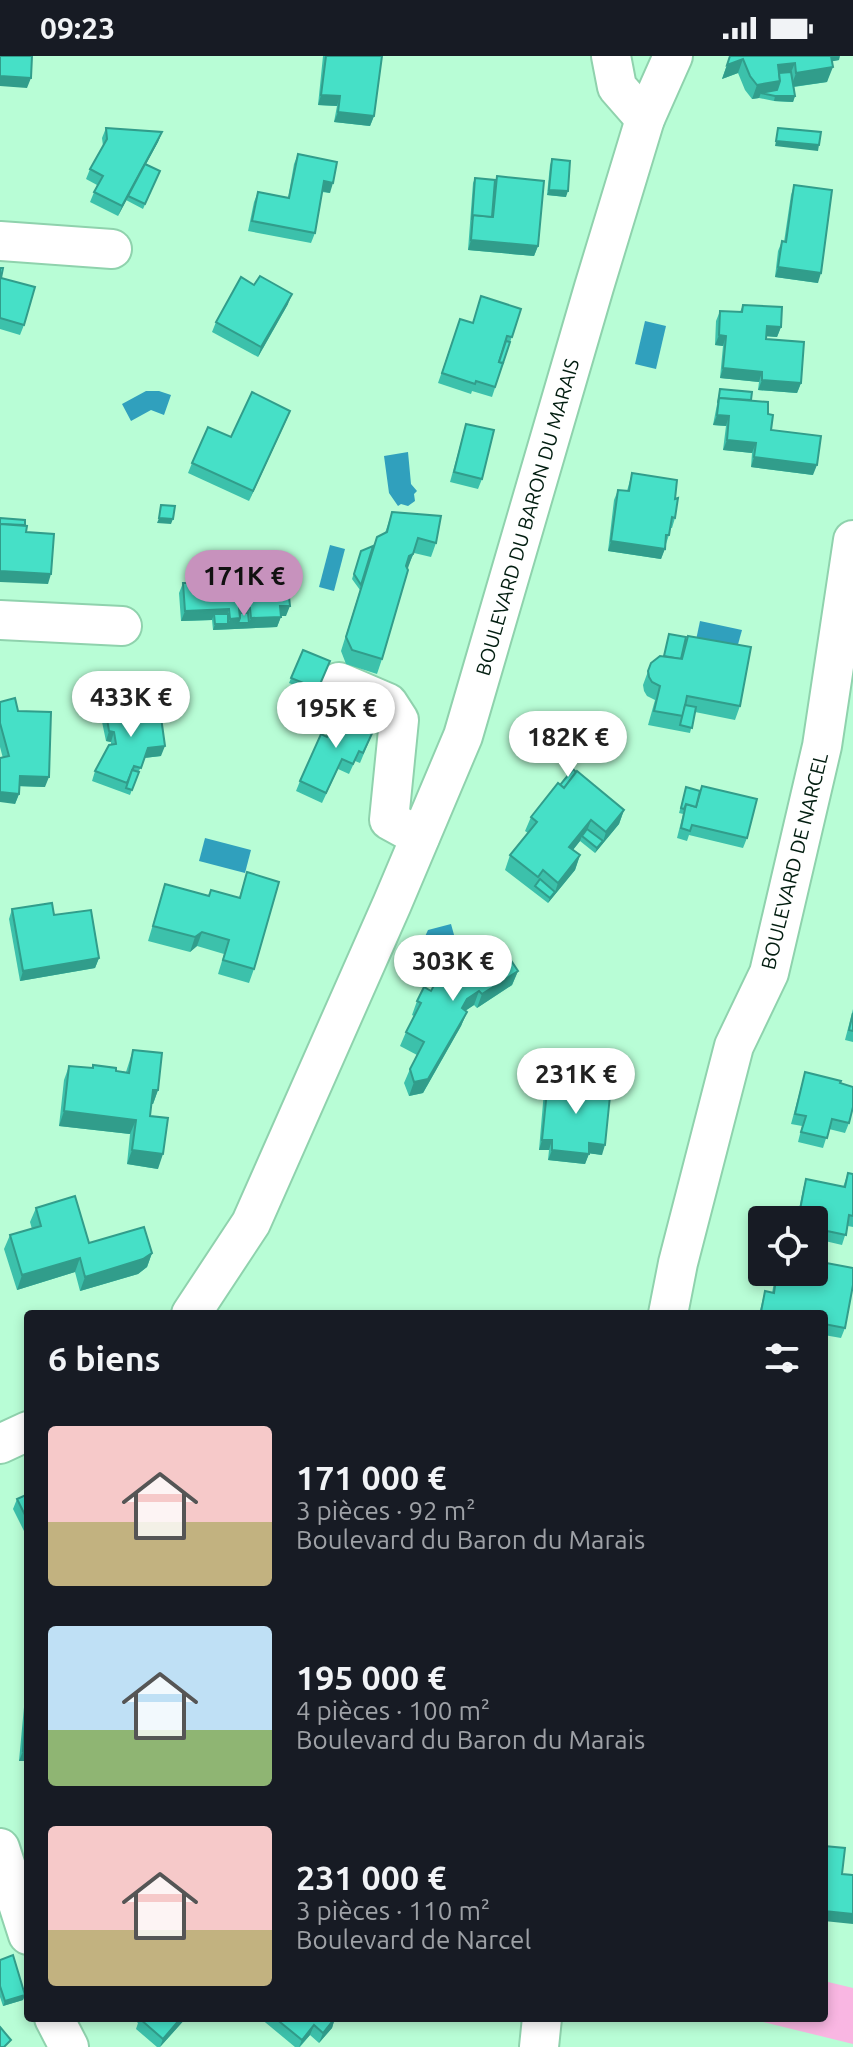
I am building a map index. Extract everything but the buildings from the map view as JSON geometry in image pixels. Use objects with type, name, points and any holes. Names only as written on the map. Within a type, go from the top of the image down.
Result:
[{"type":"street","points":[[611,56],[617,87],[645,119]]},
{"type":"street","name":"BOULEVARD DU BARON DU MARAIS","points":[[194,1310],[251,1223],[463,736],[645,119],[673,56]]},
{"type":"street","points":[[0,241],[112,249]]},
{"type":"street","name":"BOULEVARD DE NARCEL","points":[[669,1310],[734,1046],[769,973],[822,746],[853,540]]},
{"type":"street","points":[[0,620],[122,626]]},
{"type":"street","points":[[339,682],[388,703],[399,720],[389,820],[420,837]]},
{"type":"street","points":[[0,1444],[24,1433]]},
{"type":"street","points":[[0,1848],[24,1923]]},
{"type":"street","points":[[56,2022],[69,2047]]},
{"type":"street","points":[[539,2047],[542,2022]]},
{"type":"shaded area","points":[[828,1982],[853,1988],[853,2044],[763,2022],[828,2022]]},
{"type":"water","points":[[645,321],[666,326],[656,369],[635,364]]},
{"type":"water","points":[[146,391],[171,395],[164,415],[151,410],[131,421],[122,404]]},
{"type":"water","points":[[408,452],[411,484],[417,491],[415,501],[408,506],[398,506],[389,493],[384,456]]},
{"type":"water","points":[[330,545],[345,549],[334,591],[319,587]]},
{"type":"water","points":[[700,621],[742,630],[737,648],[696,640]]},
{"type":"water","points":[[205,838],[251,850],[245,873],[199,861]]},
{"type":"water","points":[[451,924],[456,942],[442,946],[433,967],[415,958],[428,930]]}]
